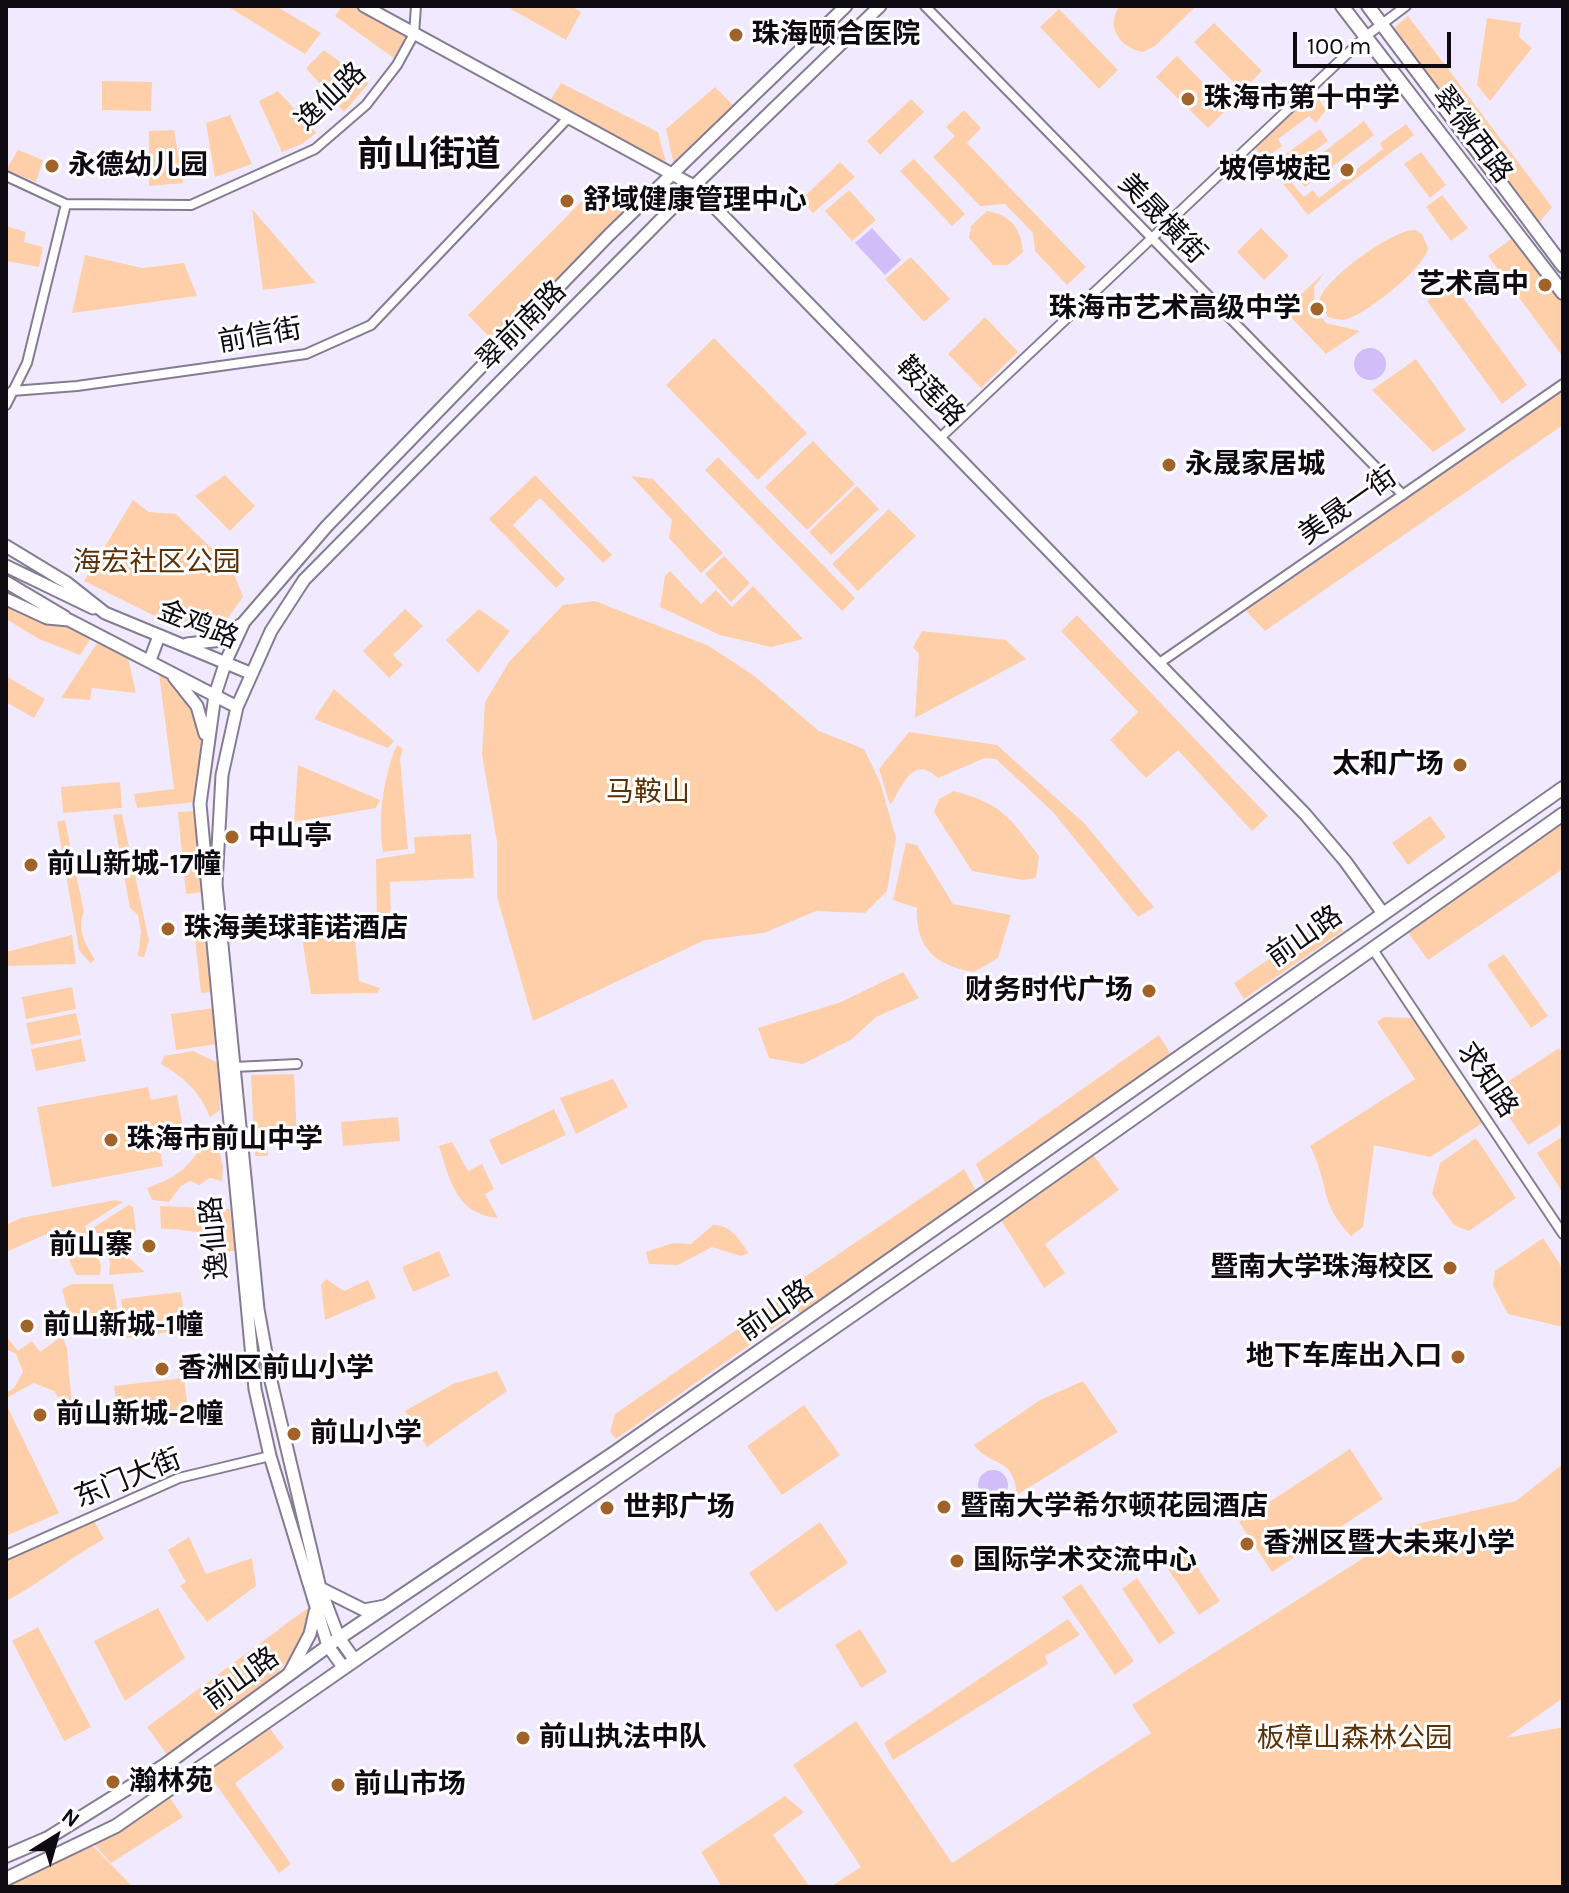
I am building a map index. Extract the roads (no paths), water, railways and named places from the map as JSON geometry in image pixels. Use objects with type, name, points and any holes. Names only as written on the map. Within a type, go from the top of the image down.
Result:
[{"type":"main road","name":"鞍莲路","points":[[364,6],[694,186],[1305,814],[1345,861],[1382,912]]},
{"type":"main road","name":"翠前南路","points":[[215,695],[244,622],[317,536],[445,401],[673,173],[846,6]]},
{"type":"main road","name":"翠前南路","points":[[237,707],[271,631],[304,580],[694,186],[880,6]]},
{"type":"main road","name":"翠微西路","points":[[1342,6],[1563,293]]},
{"type":"main road","name":"翠微西路","points":[[1368,6],[1563,266]]},
{"type":"main road","name":"金鸡路","points":[[6,546],[67,583],[105,613],[250,673]]},
{"type":"main road","points":[[6,566],[105,613]]},
{"type":"main road","points":[[6,582],[69,620]]},
{"type":"main road","name":"金鸡路","points":[[6,599],[47,618],[69,620],[165,667],[237,707]]},
{"type":"main road","points":[[179,644],[222,640],[244,622]]},
{"type":"main road","points":[[150,660],[159,636]]},
{"type":"main road","points":[[165,667],[197,706],[207,746]]},
{"type":"main road","name":"逸仙路","points":[[215,695],[200,804],[240,1258],[257,1400],[270,1456],[315,1590],[334,1642],[349,1663]]},
{"type":"main road","name":"逸仙路","points":[[237,707],[222,775],[216,884],[258,1309],[315,1590]]},
{"type":"main road","name":"前山路","points":[[6,1856],[48,1838],[165,1765],[334,1642],[614,1453],[1563,788]]},
{"type":"main road","name":"前山路","points":[[6,1879],[116,1826],[1374,951],[1563,814]]},
{"type":"main road","points":[[287,1676],[314,1624],[315,1590],[364,1610],[389,1605]]},
{"type":"street","name":"逸仙路","points":[[6,176],[66,204],[191,205],[315,149],[366,105],[397,65],[414,34],[416,6]]},
{"type":"street","name":"美晟橫街","points":[[925,6],[1403,495]]},
{"type":"street","points":[[941,437],[1366,36],[1406,6]]},
{"type":"street","name":"前信街","points":[[12,391],[77,386],[306,354],[371,325],[568,118]]},
{"type":"street","points":[[6,405],[27,363],[66,204]]},
{"type":"street","name":"美晟一街","points":[[1158,664],[1563,384]]},
{"type":"street","name":"求知路","points":[[1374,951],[1563,1234]]},
{"type":"street","points":[[234,1067],[297,1064]]},
{"type":"street","name":"东门大街","points":[[6,1555],[179,1478],[270,1456]]},
{"type":"place","name":"珠海颐合医院","points":[[736,35]]},
{"type":"place","name":"珠海市第十中学","points":[[1188,99]]},
{"type":"place","name":"永德幼儿园","points":[[52,166]]},
{"type":"place","name":"坡停坡起","points":[[1347,170]]},
{"type":"place","name":"舒域健康管理中心","points":[[567,201]]},
{"type":"place","name":"艺术高中","points":[[1545,285]]},
{"type":"place","name":"珠海市艺术高级中学","points":[[1317,309]]},
{"type":"place","name":"永晟家居城","points":[[1169,465]]},
{"type":"place","name":"太和广场","points":[[1460,765]]},
{"type":"place","name":"中山亭","points":[[232,837]]},
{"type":"place","name":"前山新城-17幢","points":[[31,865]]},
{"type":"place","name":"珠海美球菲诺酒店","points":[[168,929]]},
{"type":"place","name":"财务时代广场","points":[[1149,991]]},
{"type":"place","name":"珠海市前山中学","points":[[111,1140]]},
{"type":"place","name":"前山寨","points":[[149,1246]]},
{"type":"place","name":"暨南大学珠海校区","points":[[1450,1268]]},
{"type":"place","name":"前山新城-1幢","points":[[27,1326]]},
{"type":"place","name":"地下车库出入口","points":[[1458,1357]]},
{"type":"place","name":"香洲区前山小学","points":[[162,1369]]},
{"type":"place","name":"前山新城-2幢","points":[[40,1415]]},
{"type":"place","name":"前山小学","points":[[294,1434]]},
{"type":"place","name":"暨南大学希尔顿花园酒店","points":[[944,1507]]},
{"type":"place","name":"世邦广场","points":[[607,1508]]},
{"type":"place","name":"香洲区暨大未来小学","points":[[1247,1544]]},
{"type":"place","name":"国际学术交流中心","points":[[957,1561]]},
{"type":"place","name":"前山执法中队","points":[[523,1738]]},
{"type":"place","name":"瀚林苑","points":[[113,1782]]},
{"type":"place","name":"前山市场","points":[[338,1785]]},
{"type":"district","name":"前山街道","points":[[429,156]]},
{"type":"park label","name":"海宏社区公园","points":[[157,563]]},
{"type":"park label","name":"马鞍山","points":[[648,793]]},
{"type":"park label","name":"板樟山森林公园","points":[[1355,1739]]}]
